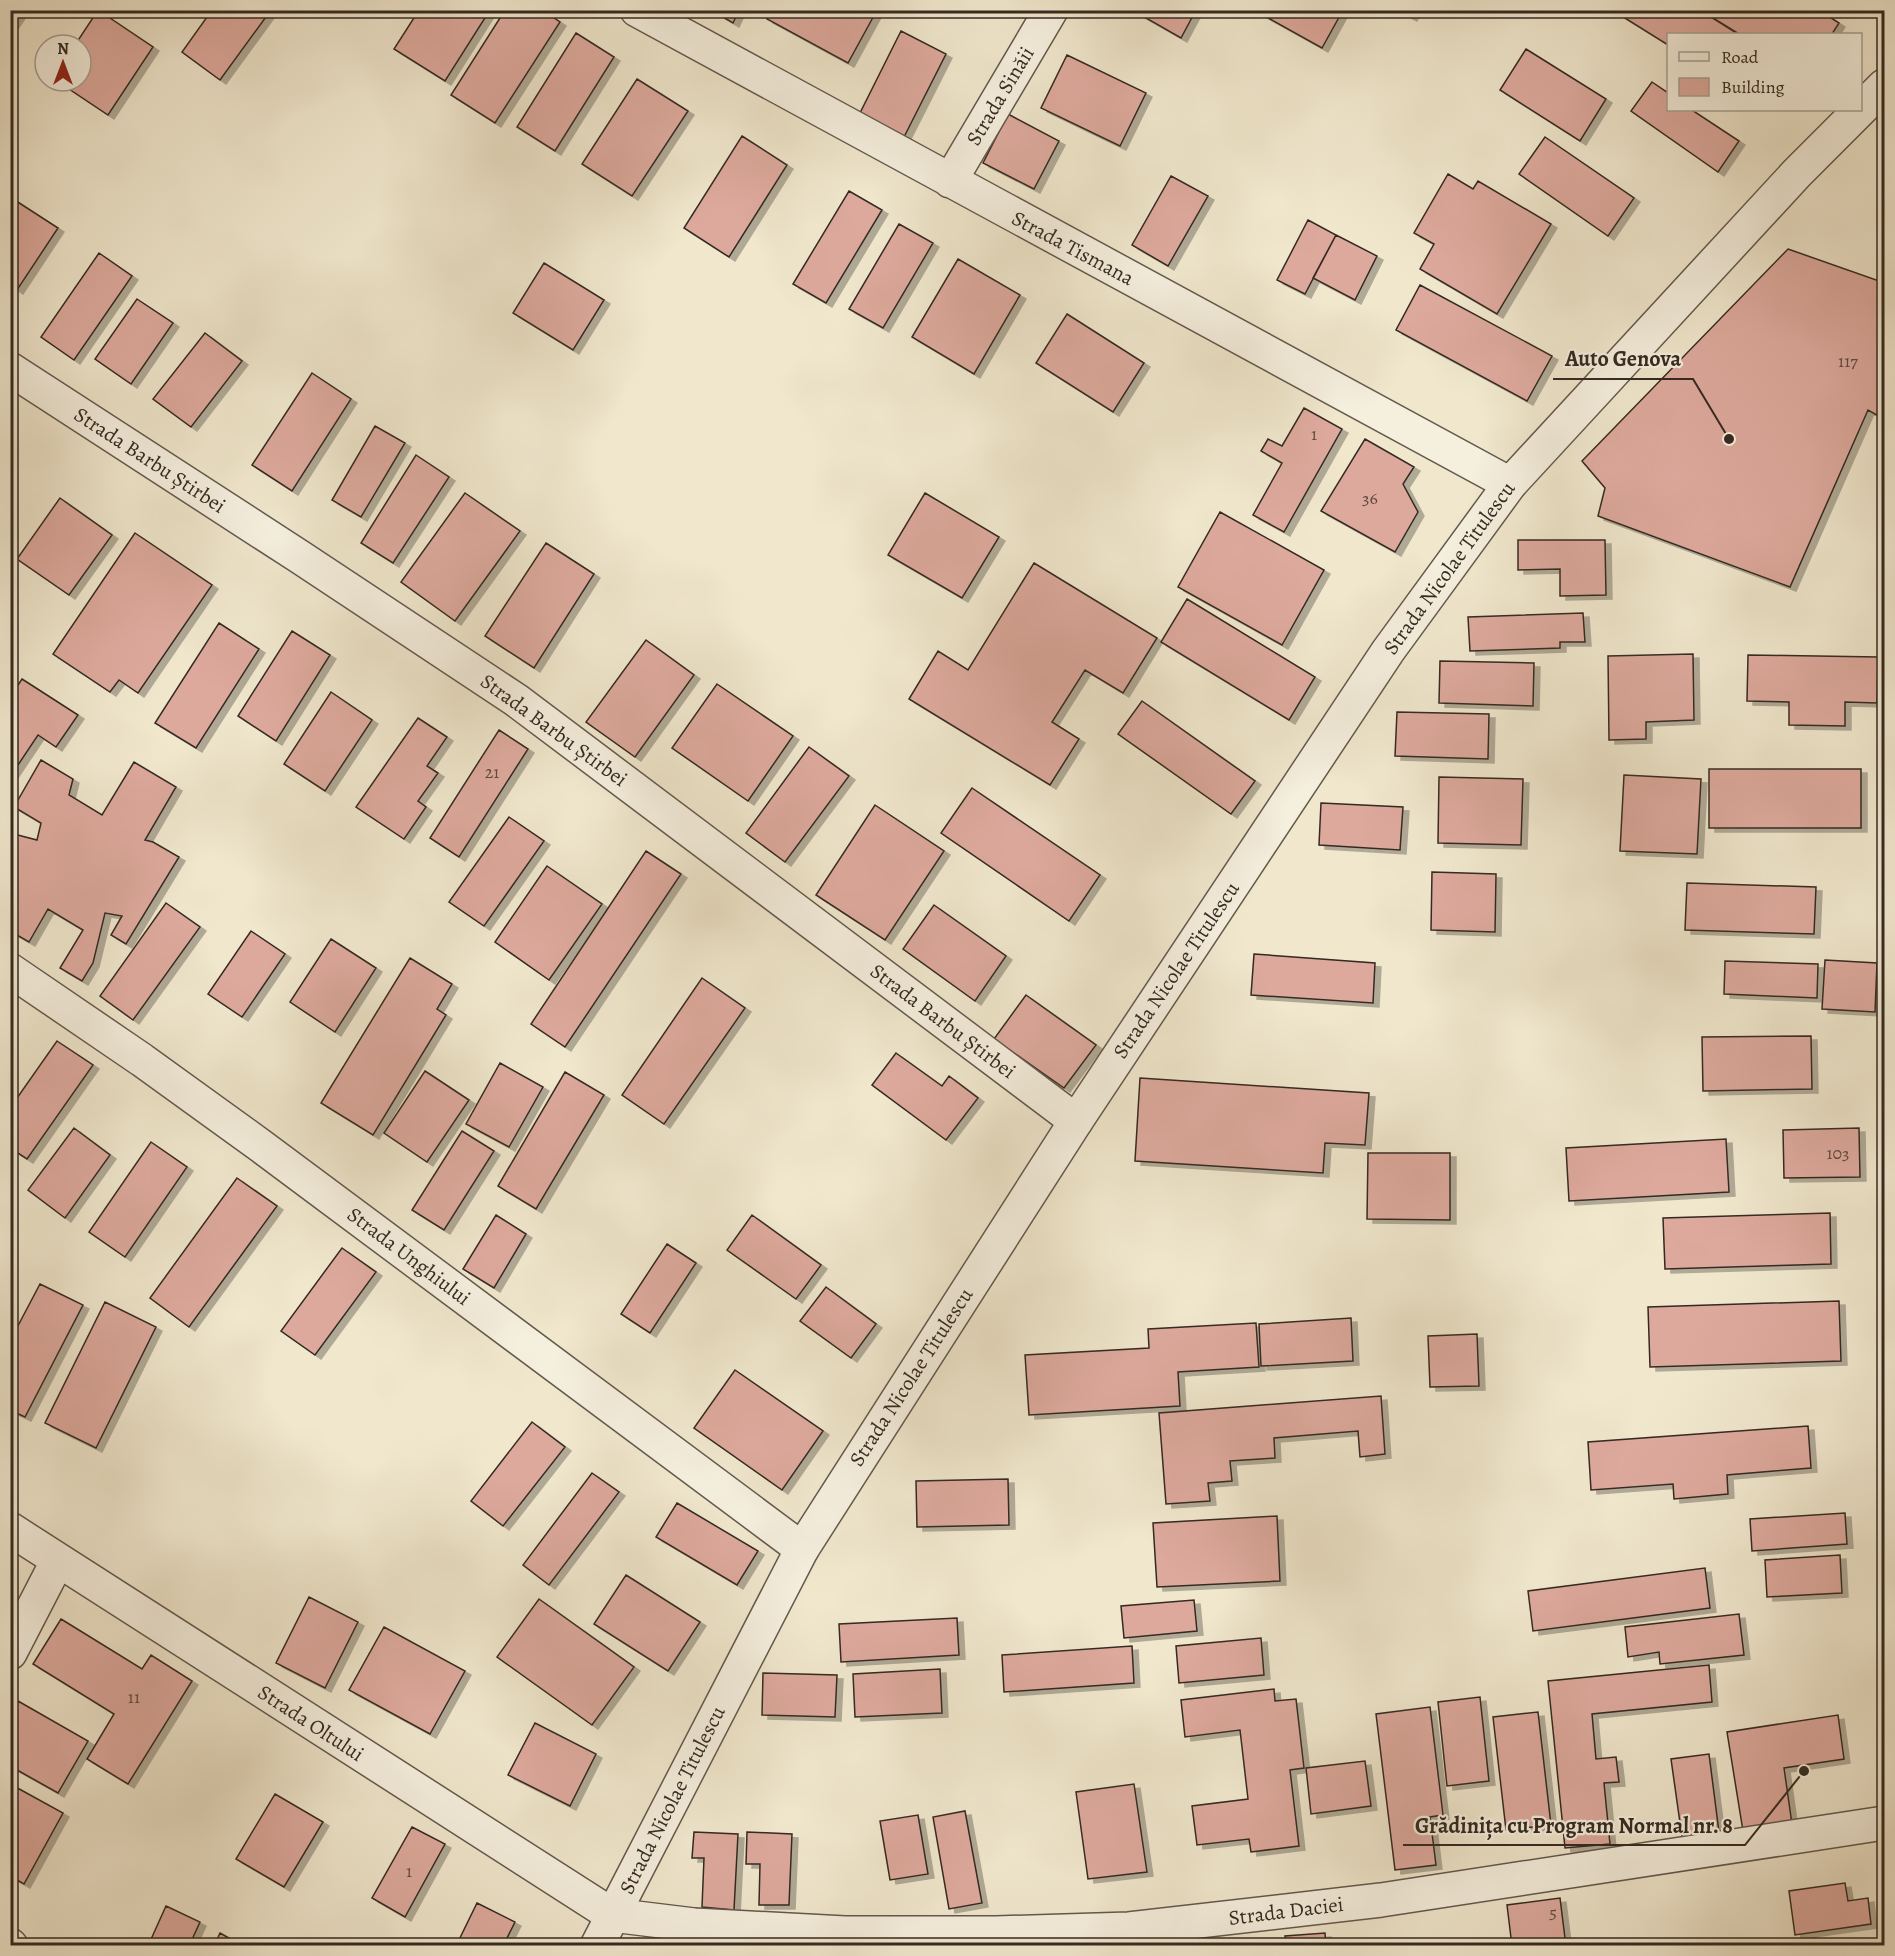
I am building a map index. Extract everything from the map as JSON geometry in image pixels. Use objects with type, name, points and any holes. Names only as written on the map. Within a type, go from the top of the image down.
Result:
[{"type":"street","name":"Strada Tismana","points":[[638,10],[1510,484]]},
{"type":"street","name":"Strada Sinăii","points":[[950,181],[1051,10]]},
{"type":"street","name":"Strada Nicolae Titulescu","points":[[1862,108],[1884,86]]},
{"type":"street","name":"Strada Nicolae Titulescu","points":[[597,1946],[802,1549],[1076,1121],[1388,651],[1510,484],[1797,173],[1859,111]]},
{"type":"street","name":"Strada Barbu Știrbei","points":[[10,369],[290,550],[516,700],[1076,1121]]},
{"type":"street","name":"Strada Unghiului","points":[[10,970],[142,1060],[261,1146],[802,1549]]},
{"type":"street","name":"Strada Oltului","points":[[10,1529],[612,1915]]},
{"type":"street","points":[[10,1653],[58,1560]]},
{"type":"street","name":"Strada Daciei","points":[[612,1915],[694,1925],[845,1934],[996,1934],[1129,1929],[1381,1900],[1884,1823]]},
{"type":"building","points":[[10,10],[22,10],[10,28]]},
{"type":"building","points":[[98,10],[153,47],[108,115],[75,93],[93,93],[93,33],[83,33]]},
{"type":"building","points":[[212,10],[271,10],[220,80],[182,52]]},
{"type":"building","points":[[419,10],[490,10],[445,81],[394,49]]},
{"type":"building","points":[[505,10],[542,10],[560,22],[495,123],[451,95]]},
{"type":"building","points":[[711,10],[739,10],[733,23]]},
{"type":"building","points":[[772,10],[877,10],[848,63],[767,19]]},
{"type":"building","points":[[1132,10],[1196,10],[1181,38]]},
{"type":"building","points":[[1254,10],[1343,10],[1322,48]]},
{"type":"building","points":[[1397,10],[1414,10],[1411,17]]},
{"type":"building","points":[[1612,10],[1700,10],[1736,33],[1667,33],[1667,44]]},
{"type":"building","points":[[1700,10],[1819,10],[1839,23],[1833,33],[1737,33]]},
{"type":"building","points":[[901,31],[946,54],[904,137],[859,115]]},
{"type":"building","points":[[576,33],[614,57],[555,151],[517,127]]},
{"type":"building","points":[[1526,49],[1606,99],[1580,141],[1500,90]]},
{"type":"building","points":[[1067,55],[1146,93],[1120,146],[1041,108]]},
{"type":"building","points":[[637,79],[688,111],[632,196],[582,164]]},
{"type":"building","points":[[1652,82],[1667,92],[1667,111],[1694,111],[1739,141],[1718,172],[1631,111]]},
{"type":"building","points":[[1008,114],[1059,141],[1034,189],[983,163]]},
{"type":"building","points":[[742,136],[787,165],[729,257],[684,228]]},
{"type":"building","points":[[1545,137],[1634,198],[1608,236],[1519,174]]},
{"type":"building","points":[[1448,174],[1473,189],[1478,181],[1551,224],[1497,314],[1420,269],[1434,244],[1414,233]]},
{"type":"building","points":[[1171,176],[1208,196],[1168,266],[1132,245]]},
{"type":"building","points":[[849,191],[882,210],[826,303],[793,284]]},
{"type":"building","points":[[10,197],[58,228],[17,290],[10,285]]},
{"type":"building","points":[[1308,220],[1336,235],[1305,294],[1277,280]]},
{"type":"building","points":[[899,224],[933,243],[883,328],[849,309]]},
{"type":"building","points":[[1336,235],[1377,256],[1355,300],[1313,278]]},
{"type":"building","points":[[1788,249],[1882,282],[1882,418],[1868,410],[1790,587],[1598,516],[1605,488],[1582,461]]},
{"type":"building","points":[[99,253],[132,276],[74,360],[41,337]]},
{"type":"building","points":[[958,259],[1020,295],[974,374],[912,337]]},
{"type":"building","points":[[544,263],[604,300],[573,350],[513,313]]},
{"type":"building","points":[[1420,285],[1552,356],[1527,401],[1396,330]]},
{"type":"building","points":[[137,299],[173,323],[131,384],[95,359]]},
{"type":"building","points":[[1067,314],[1144,363],[1113,412],[1036,363]]},
{"type":"building","points":[[205,333],[242,361],[191,427],[153,399]]},
{"type":"building","points":[[312,373],[351,399],[292,491],[252,465]]},
{"type":"building","points":[[1304,408],[1342,429],[1284,532],[1253,515],[1282,463],[1261,451],[1268,439],[1282,446]]},
{"type":"building","points":[[375,426],[405,443],[361,517],[332,500]]},
{"type":"building","points":[[1365,439],[1414,467],[1403,484],[1418,512],[1395,552],[1321,511]]},
{"type":"building","points":[[416,455],[449,477],[393,563],[361,543]]},
{"type":"building","points":[[465,493],[520,531],[455,621],[401,582]]},
{"type":"building","points":[[925,493],[999,537],[962,598],[888,555]]},
{"type":"building","points":[[60,498],[112,535],[69,595],[17,559]]},
{"type":"building","points":[[1220,512],[1324,570],[1282,645],[1178,587]]},
{"type":"building","points":[[135,533],[212,585],[138,693],[119,680],[110,692],[53,654]]},
{"type":"building","points":[[1518,540],[1605,540],[1606,595],[1560,596],[1560,569],[1518,570]]},
{"type":"building","points":[[546,543],[594,574],[534,668],[485,636]]},
{"type":"building","points":[[1034,563],[1157,638],[1123,693],[1085,670],[1052,722],[1079,739],[1050,785],[909,699],[938,651],[968,670]]},
{"type":"building","points":[[1187,599],[1315,677],[1289,720],[1161,642]]},
{"type":"building","points":[[1583,613],[1585,642],[1560,642],[1560,648],[1470,651],[1468,617]]},
{"type":"building","points":[[219,623],[259,649],[196,748],[155,723]]},
{"type":"building","points":[[292,631],[330,655],[276,741],[238,716]]},
{"type":"building","points":[[646,640],[694,675],[635,757],[586,722]]},
{"type":"building","points":[[1693,654],[1694,720],[1646,722],[1646,739],[1609,740],[1608,656]]},
{"type":"building","points":[[1748,655],[1878,657],[1877,703],[1845,702],[1845,726],[1789,725],[1789,702],[1747,701]]},
{"type":"building","points":[[1440,661],[1534,663],[1533,706],[1439,703]]},
{"type":"building","points":[[22,679],[78,715],[56,747],[38,735],[10,777],[10,693],[12,694]]},
{"type":"building","points":[[717,684],[793,736],[748,801],[672,748]]},
{"type":"building","points":[[331,692],[372,720],[325,791],[284,764]]},
{"type":"building","points":[[1142,701],[1255,781],[1231,814],[1118,734]]},
{"type":"building","points":[[1397,712],[1489,714],[1488,759],[1395,756]]},
{"type":"building","points":[[418,718],[447,737],[427,766],[438,773],[418,801],[426,807],[404,839],[356,807]]},
{"type":"building","points":[[499,730],[528,749],[459,857],[430,838]]},
{"type":"building","points":[[809,747],[849,776],[785,862],[746,833]]},
{"type":"building","points":[[41,760],[73,779],[69,795],[102,815],[134,762],[176,787],[145,840],[179,857],[126,944],[111,935],[122,916],[105,913],[93,963],[82,981],[60,968],[83,930],[48,909],[29,942],[10,931],[10,833],[37,840],[41,823],[14,807]]},
{"type":"building","points":[[1709,769],[1861,769],[1861,828],[1709,828]]},
{"type":"building","points":[[1624,775],[1701,779],[1697,854],[1620,851]]},
{"type":"building","points":[[1439,777],[1523,779],[1521,845],[1438,843]]},
{"type":"building","points":[[972,788],[1100,875],[1069,921],[941,833]]},
{"type":"building","points":[[1321,803],[1403,807],[1400,850],[1319,845]]},
{"type":"building","points":[[875,805],[944,851],[885,940],[816,895]]},
{"type":"building","points":[[509,817],[544,841],[484,926],[449,902]]},
{"type":"building","points":[[646,851],[681,874],[565,1047],[531,1024]]},
{"type":"building","points":[[547,866],[602,904],[549,980],[495,942]]},
{"type":"building","points":[[1432,872],[1496,874],[1495,932],[1431,930]]},
{"type":"building","points":[[1687,883],[1816,887],[1814,934],[1685,930]]},
{"type":"building","points":[[166,903],[200,927],[133,1020],[100,996]]},
{"type":"building","points":[[934,905],[1006,956],[975,1001],[903,949]]},
{"type":"building","points":[[251,931],[285,954],[242,1017],[208,994]]},
{"type":"building","points":[[331,939],[376,968],[335,1032],[290,1002]]},
{"type":"building","points":[[1254,954],[1375,963],[1373,1003],[1251,995]]},
{"type":"building","points":[[410,958],[452,984],[437,1009],[446,1015],[373,1135],[321,1103]]},
{"type":"building","points":[[1825,960],[1877,963],[1875,1012],[1822,1009]]},
{"type":"building","points":[[1725,961],[1818,964],[1817,998],[1724,994]]},
{"type":"building","points":[[702,978],[745,1008],[664,1124],[622,1095]]},
{"type":"building","points":[[1026,995],[1096,1045],[1064,1088],[994,1039]]},
{"type":"building","points":[[1811,1036],[1812,1089],[1703,1091],[1702,1037]]},
{"type":"building","points":[[57,1041],[93,1065],[27,1159],[10,1148],[10,1108]]},
{"type":"building","points":[[896,1053],[942,1086],[949,1076],[978,1098],[946,1140],[872,1085]]},
{"type":"building","points":[[500,1063],[543,1087],[509,1147],[466,1124]]},
{"type":"building","points":[[425,1071],[469,1100],[427,1162],[384,1133]]},
{"type":"building","points":[[565,1072],[604,1095],[536,1209],[498,1186]]},
{"type":"building","points":[[1140,1078],[1369,1093],[1365,1145],[1325,1143],[1323,1173],[1135,1161]]},
{"type":"building","points":[[74,1128],[110,1155],[65,1218],[28,1190]]},
{"type":"building","points":[[1859,1128],[1860,1177],[1784,1178],[1783,1130]]},
{"type":"building","points":[[462,1131],[494,1151],[444,1230],[412,1210]]},
{"type":"building","points":[[1726,1139],[1729,1192],[1569,1201],[1566,1148]]},
{"type":"building","points":[[151,1142],[187,1167],[125,1257],[89,1232]]},
{"type":"building","points":[[1368,1153],[1450,1153],[1450,1220],[1367,1219]]},
{"type":"building","points":[[237,1178],[277,1206],[189,1327],[150,1298]]},
{"type":"building","points":[[1830,1213],[1831,1264],[1665,1269],[1663,1218]]},
{"type":"building","points":[[496,1215],[526,1234],[494,1288],[463,1269]]},
{"type":"building","points":[[752,1215],[821,1265],[796,1299],[727,1250]]},
{"type":"building","points":[[667,1244],[696,1263],[650,1333],[621,1314]]},
{"type":"building","points":[[342,1248],[376,1272],[315,1355],[281,1331]]},
{"type":"building","points":[[40,1284],[83,1305],[25,1417],[10,1410],[10,1341]]},
{"type":"building","points":[[826,1287],[876,1324],[851,1358],[800,1321]]},
{"type":"building","points":[[1839,1301],[1841,1361],[1650,1367],[1648,1307]]},
{"type":"building","points":[[105,1302],[156,1327],[96,1448],[45,1423]]},
{"type":"building","points":[[1351,1318],[1353,1361],[1261,1366],[1259,1324]]},
{"type":"building","points":[[1256,1323],[1259,1367],[1178,1372],[1180,1406],[1029,1415],[1025,1355],[1149,1348],[1148,1329]]},
{"type":"building","points":[[1477,1334],[1479,1386],[1430,1387],[1428,1336]]},
{"type":"building","points":[[735,1370],[823,1431],[782,1490],[694,1428]]},
{"type":"building","points":[[1381,1396],[1385,1454],[1360,1457],[1358,1431],[1274,1438],[1275,1458],[1230,1461],[1232,1481],[1208,1483],[1210,1501],[1166,1504],[1159,1413]]},
{"type":"building","points":[[532,1422],[565,1447],[503,1526],[471,1501]]},
{"type":"building","points":[[1808,1426],[1811,1468],[1727,1475],[1728,1494],[1674,1499],[1673,1484],[1591,1490],[1588,1442]]},
{"type":"building","points":[[592,1473],[619,1492],[549,1585],[523,1565]]},
{"type":"building","points":[[1008,1479],[1009,1525],[917,1527],[916,1481]]},
{"type":"building","points":[[677,1503],[758,1551],[737,1585],[656,1537]]},
{"type":"building","points":[[1845,1513],[1847,1544],[1752,1551],[1750,1519]]},
{"type":"building","points":[[1277,1516],[1280,1581],[1157,1587],[1153,1523]]},
{"type":"building","points":[[1840,1555],[1842,1593],[1767,1597],[1765,1560]]},
{"type":"building","points":[[1705,1568],[1710,1608],[1533,1631],[1528,1591]]},
{"type":"building","points":[[626,1575],[700,1622],[668,1671],[594,1624]]},
{"type":"building","points":[[309,1597],[358,1622],[325,1688],[276,1663]]},
{"type":"building","points":[[539,1599],[634,1667],[592,1725],[497,1657]]},
{"type":"building","points":[[1194,1600],[1197,1631],[1124,1638],[1121,1606]]},
{"type":"building","points":[[1739,1614],[1744,1655],[1660,1664],[1659,1652],[1628,1657],[1625,1627]]},
{"type":"building","points":[[957,1618],[959,1655],[841,1662],[839,1624]]},
{"type":"building","points":[[61,1619],[142,1669],[151,1655],[192,1681],[128,1784],[87,1759],[114,1714],[33,1664]]},
{"type":"building","points":[[384,1627],[465,1671],[430,1734],[349,1690]]},
{"type":"building","points":[[1261,1638],[1264,1675],[1179,1683],[1176,1646]]},
{"type":"building","points":[[1132,1646],[1134,1683],[1004,1692],[1002,1655]]},
{"type":"building","points":[[1709,1665],[1712,1702],[1592,1714],[1596,1759],[1616,1757],[1619,1782],[1604,1783],[1610,1844],[1565,1848],[1548,1681]]},
{"type":"building","points":[[940,1669],[942,1713],[855,1717],[853,1674]]},
{"type":"building","points":[[763,1673],[837,1675],[835,1717],[762,1715]]},
{"type":"building","points":[[1274,1689],[1275,1701],[1296,1699],[1304,1768],[1290,1770],[1299,1846],[1251,1852],[1249,1839],[1197,1845],[1192,1806],[1248,1799],[1240,1730],[1185,1737],[1181,1700]]},
{"type":"building","points":[[1480,1697],[1489,1781],[1447,1786],[1438,1702]]},
{"type":"building","points":[[18,1701],[88,1741],[58,1793],[10,1766],[10,1714]]},
{"type":"building","points":[[1430,1707],[1443,1815],[1430,1817],[1436,1865],[1395,1870],[1376,1714]]},
{"type":"building","points":[[1538,1712],[1551,1825],[1506,1830],[1493,1717]]},
{"type":"building","points":[[1838,1715],[1844,1759],[1784,1768],[1792,1824],[1743,1831],[1727,1732]]},
{"type":"building","points":[[535,1723],[596,1754],[570,1806],[508,1775]]},
{"type":"building","points":[[1709,1754],[1719,1832],[1682,1837],[1671,1759]]},
{"type":"building","points":[[1365,1761],[1371,1806],[1311,1814],[1306,1768]]},
{"type":"building","points":[[1134,1784],[1147,1872],[1088,1879],[1076,1792]]},
{"type":"building","points":[[12,1785],[63,1813],[24,1884],[10,1876]]},
{"type":"building","points":[[275,1794],[323,1822],[284,1887],[236,1859]]},
{"type":"building","points":[[965,1811],[982,1903],[949,1909],[933,1817]]},
{"type":"building","points":[[918,1815],[928,1874],[890,1880],[880,1821]]},
{"type":"building","points":[[412,1827],[445,1844],[405,1917],[372,1898]]},
{"type":"building","points":[[694,1832],[738,1834],[734,1910],[702,1907],[704,1858],[692,1858]]},
{"type":"building","points":[[747,1832],[792,1834],[789,1905],[759,1905],[760,1864],[746,1864]]},
{"type":"building","points":[[1845,1883],[1848,1901],[1868,1898],[1871,1924],[1795,1935],[1789,1891]]},
{"type":"building","points":[[1560,1898],[1566,1946],[1512,1946],[1507,1905]]},
{"type":"building","points":[[477,1903],[515,1922],[503,1946],[456,1946]]},
{"type":"building","points":[[166,1906],[200,1922],[189,1946],[148,1946]]},
{"type":"building","points":[[220,1933],[243,1946],[214,1946]]},
{"type":"building","points":[[1325,1933],[1326,1946],[1286,1946],[1285,1936]]},
{"type":"building","points":[[1816,1938],[1816,1946],[1741,1946]]},
{"type":"building","points":[[708,1943],[750,1945],[750,1946],[707,1946]]},
{"type":"place","name":"Auto Genova","points":[[1729,439]]},
{"type":"place","name":"Grădinița cu Program Normal nr. 8","points":[[1804,1771]]}]
